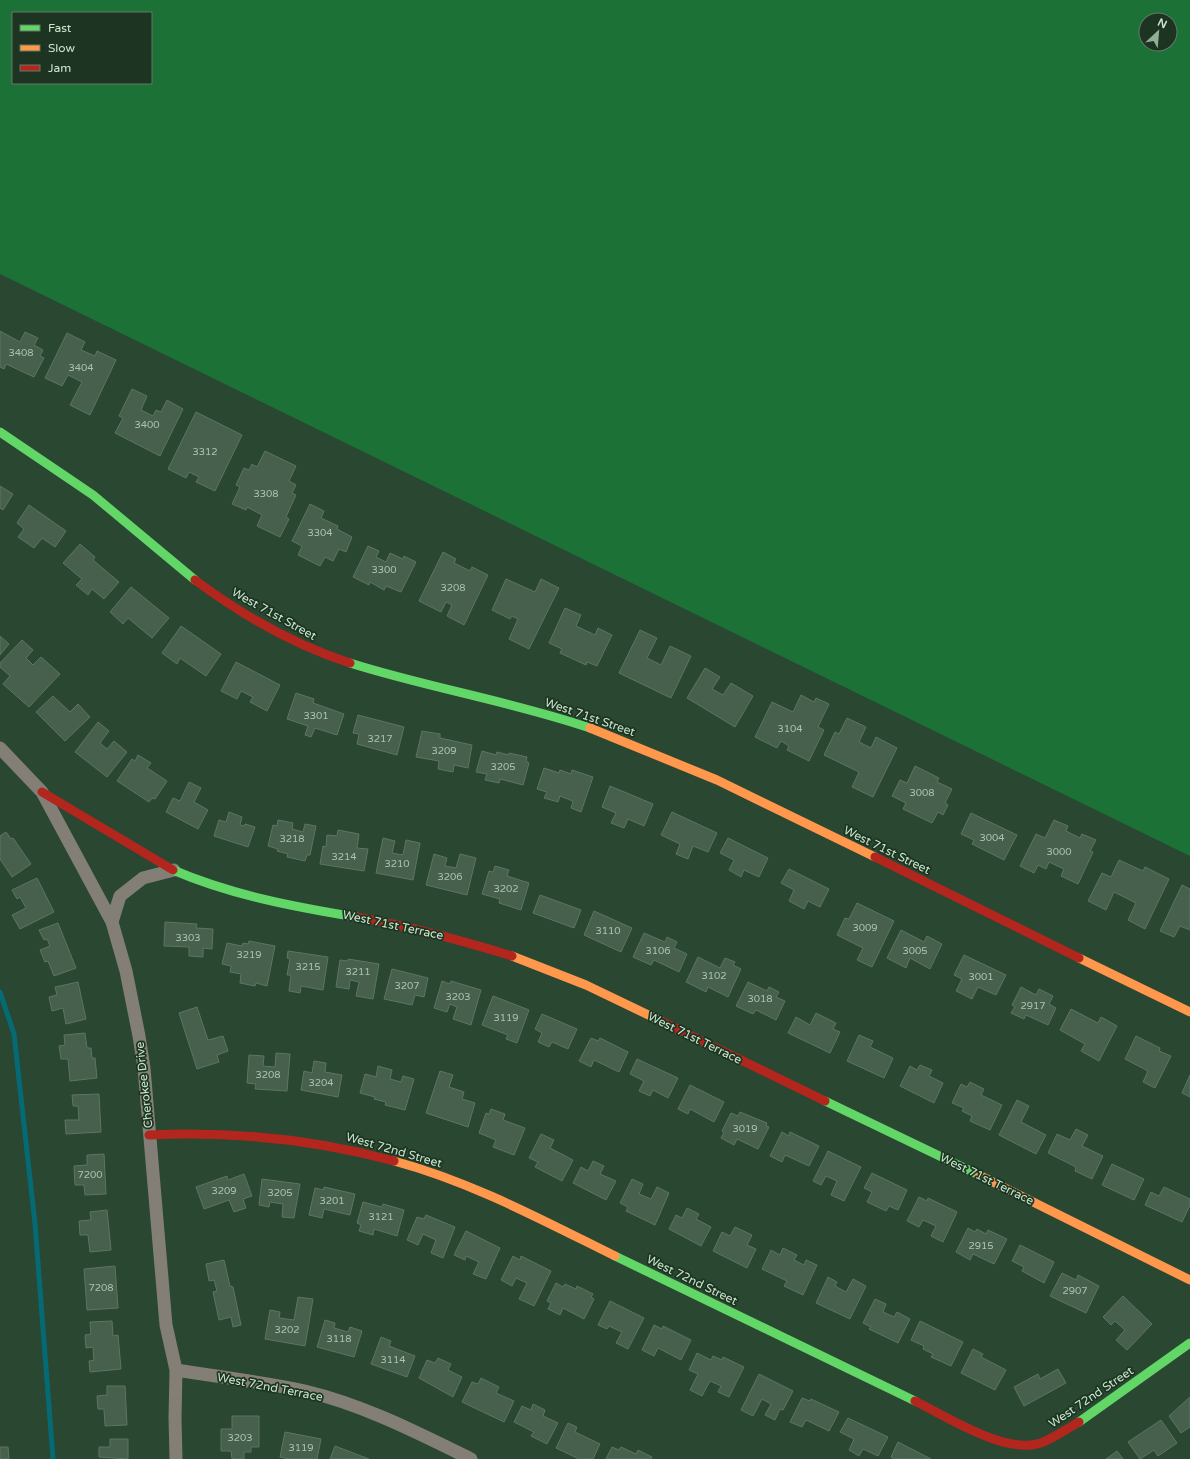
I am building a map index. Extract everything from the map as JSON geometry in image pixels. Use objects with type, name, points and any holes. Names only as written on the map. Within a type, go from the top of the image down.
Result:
[{"type":"street","name":"West 71st Street","points":[[0,432],[62,472],[123,519],[192,578],[235,608],[286,637],[314,650],[375,672],[522,706],[592,729],[655,753],[717,780],[1190,1012]]},
{"type":"street","name":"Cherokee Drive","points":[[0,748],[42,792],[112,922],[126,971],[139,1036],[166,1325],[176,1370],[176,1459]]},
{"type":"street","name":"West 71st Terrace","points":[[42,792],[174,870],[230,890],[285,904],[399,924],[460,940],[520,959],[571,979],[1066,1217],[1190,1280]]},
{"type":"street","points":[[112,922],[120,896],[143,878],[174,870]]},
{"type":"street","name":"West 72nd Street","points":[[149,1135],[206,1133],[284,1138],[342,1148],[403,1163],[455,1181],[508,1203],[995,1440],[1014,1445],[1040,1443],[1068,1429],[1190,1343]]},
{"type":"street","name":"West 72nd Terrace","points":[[176,1370],[306,1392],[350,1404],[407,1427],[472,1459]]},
{"type":"green space","points":[[0,0],[1190,0],[1190,856],[0,274]]},
{"type":"building","points":[[0,331],[20,342],[25,332],[38,338],[34,345],[43,350],[40,356],[44,358],[34,377],[6,364],[4,369],[0,367]]},
{"type":"building","points":[[67,333],[85,342],[81,350],[95,356],[97,351],[116,360],[90,415],[70,405],[82,382],[68,375],[62,386],[45,378]]},
{"type":"building","points":[[132,389],[147,396],[141,410],[153,416],[156,410],[161,412],[167,400],[183,409],[160,456],[115,433],[123,418],[119,416]]},
{"type":"building","points":[[196,412],[242,435],[215,491],[196,482],[199,477],[189,472],[186,478],[168,469]]},
{"type":"building","points":[[265,451],[296,466],[289,481],[296,485],[292,493],[296,495],[286,517],[289,519],[280,537],[257,526],[262,515],[247,507],[246,510],[232,504],[240,487],[236,485],[244,468],[249,470],[252,464],[257,467]]},
{"type":"building","points":[[0,486],[13,494],[3,510],[0,508]]},
{"type":"building","points":[[310,504],[324,511],[321,518],[338,526],[337,529],[352,537],[346,552],[339,549],[333,561],[325,557],[320,566],[298,555],[302,546],[292,541]]},
{"type":"building","points":[[29,505],[66,531],[55,547],[42,538],[34,548],[18,537],[24,529],[17,523]]},
{"type":"building","points":[[80,544],[95,557],[93,560],[119,582],[104,599],[92,589],[88,595],[76,585],[82,579],[63,563]]},
{"type":"building","points":[[368,546],[379,551],[376,557],[386,562],[390,553],[403,559],[404,556],[416,562],[401,592],[386,586],[384,590],[370,582],[369,585],[353,577]]},
{"type":"building","points":[[443,552],[456,559],[454,563],[470,571],[472,567],[488,575],[464,625],[447,616],[452,605],[446,602],[441,612],[419,601]]},
{"type":"building","points":[[506,579],[535,592],[541,579],[559,588],[529,649],[509,639],[518,619],[512,616],[510,619],[492,610]]},
{"type":"building","points":[[131,587],[169,618],[152,638],[128,618],[123,624],[110,612]]},
{"type":"building","points":[[565,608],[581,615],[576,626],[595,635],[598,628],[612,635],[597,666],[587,662],[586,665],[560,653],[562,649],[549,643]]},
{"type":"building","points":[[181,626],[221,654],[206,676],[180,658],[177,664],[162,653]]},
{"type":"building","points":[[640,630],[657,638],[647,658],[661,665],[670,646],[691,656],[671,698],[619,673]]},
{"type":"building","points":[[0,636],[9,644],[0,655]]},
{"type":"building","points":[[22,640],[33,650],[26,658],[33,665],[41,657],[60,674],[29,707],[3,684],[10,676],[0,667],[0,663]]},
{"type":"building","points":[[236,662],[280,685],[267,711],[250,702],[253,697],[241,691],[237,699],[221,691]]},
{"type":"building","points":[[705,668],[720,677],[712,689],[723,695],[731,683],[753,696],[735,727],[687,698]]},
{"type":"building","points":[[296,693],[314,699],[313,703],[344,714],[337,735],[315,728],[311,737],[305,735],[308,726],[287,719]]},
{"type":"building","points":[[801,695],[814,702],[816,698],[829,704],[818,727],[824,730],[809,761],[787,750],[789,746],[781,741],[777,748],[755,737],[772,702],[793,712]]},
{"type":"building","points":[[53,696],[70,712],[78,704],[90,717],[65,741],[36,712]]},
{"type":"building","points":[[358,715],[404,727],[397,755],[357,744],[359,734],[353,733]]},
{"type":"building","points":[[847,718],[866,727],[859,742],[871,748],[876,737],[897,748],[873,797],[852,787],[859,772],[824,755],[835,732],[839,734]]},
{"type":"building","points":[[98,722],[109,731],[100,743],[107,749],[114,741],[127,752],[107,777],[75,752]]},
{"type":"building","points":[[422,731],[440,734],[440,738],[472,745],[468,768],[454,765],[453,772],[438,769],[439,761],[416,757]]},
{"type":"building","points":[[482,751],[496,755],[497,752],[527,757],[526,761],[529,763],[523,785],[500,779],[499,783],[485,780],[487,774],[476,772]]},
{"type":"building","points":[[138,755],[151,763],[147,768],[167,781],[155,799],[152,798],[149,802],[117,781],[132,759],[135,761]]},
{"type":"building","points":[[915,766],[939,778],[937,782],[952,789],[945,803],[948,805],[943,815],[938,812],[932,823],[903,809],[906,803],[892,796],[900,780],[907,783]]},
{"type":"building","points":[[544,768],[559,773],[560,770],[571,774],[572,770],[593,777],[581,812],[571,808],[573,801],[560,796],[558,802],[544,798],[547,792],[537,789]]},
{"type":"building","points":[[189,782],[201,788],[194,802],[208,810],[198,829],[166,812],[173,798],[180,801]]},
{"type":"building","points":[[610,786],[653,804],[644,826],[628,819],[624,828],[611,823],[616,813],[602,807]]},
{"type":"building","points":[[229,812],[242,817],[240,825],[244,826],[245,824],[255,827],[248,847],[214,836],[219,820],[226,822]]},
{"type":"building","points":[[672,812],[717,833],[708,852],[693,846],[688,859],[676,854],[680,844],[661,835]]},
{"type":"building","points":[[971,813],[1017,835],[1004,860],[972,844],[974,840],[961,834]]},
{"type":"building","points":[[278,820],[293,823],[292,829],[303,832],[305,824],[316,826],[310,855],[307,855],[305,861],[287,857],[288,854],[277,851],[278,849],[268,846],[273,825],[277,826]]},
{"type":"building","points":[[1054,820],[1068,826],[1066,831],[1080,838],[1082,834],[1096,840],[1090,851],[1093,852],[1078,884],[1061,876],[1064,869],[1049,862],[1046,869],[1038,865],[1034,873],[1020,866],[1036,834],[1045,838]]},
{"type":"building","points":[[338,830],[359,834],[357,848],[368,849],[364,871],[320,864],[323,846],[326,847],[327,835],[337,836]]},
{"type":"building","points":[[6,832],[11,839],[13,838],[31,864],[12,877],[0,859],[0,836]]},
{"type":"building","points":[[383,838],[395,841],[392,853],[403,855],[406,840],[420,843],[413,880],[376,873]]},
{"type":"building","points":[[728,838],[768,858],[759,877],[744,870],[741,877],[729,870],[734,860],[720,853]]},
{"type":"building","points":[[434,854],[447,858],[445,866],[456,868],[460,854],[476,858],[467,895],[426,885]]},
{"type":"building","points":[[1119,860],[1143,871],[1145,867],[1169,879],[1145,929],[1128,920],[1136,903],[1114,892],[1106,910],[1088,901],[1102,873],[1111,877]]},
{"type":"building","points":[[495,866],[509,870],[507,876],[529,883],[521,910],[499,903],[500,899],[482,894],[489,871],[493,872]]},
{"type":"building","points":[[789,869],[829,889],[820,907],[808,901],[804,909],[789,901],[794,890],[781,883]]},
{"type":"building","points":[[37,878],[54,912],[20,929],[12,915],[26,908],[20,897],[17,899],[12,890]]},
{"type":"building","points":[[1182,885],[1190,889],[1190,930],[1180,926],[1174,937],[1160,931]]},
{"type":"building","points":[[540,895],[581,910],[574,928],[533,913]]},
{"type":"building","points":[[857,903],[894,921],[872,967],[857,960],[863,948],[837,935],[845,918],[849,919]]},
{"type":"building","points":[[594,911],[632,928],[621,952],[584,935]]},
{"type":"building","points":[[165,922],[197,924],[196,928],[213,929],[212,949],[203,948],[203,957],[189,956],[189,947],[164,946]]},
{"type":"building","points":[[58,923],[76,968],[54,976],[48,961],[45,962],[40,950],[50,946],[47,939],[44,940],[39,930]]},
{"type":"building","points":[[901,930],[924,942],[927,936],[942,944],[930,969],[910,958],[906,968],[887,958]]},
{"type":"building","points":[[644,933],[665,942],[667,937],[677,942],[674,948],[687,954],[679,972],[654,960],[651,965],[633,957]]},
{"type":"building","points":[[249,941],[275,946],[267,986],[256,983],[255,986],[240,983],[241,974],[230,972],[231,966],[222,964],[227,943],[242,946],[243,943],[248,944]]},
{"type":"building","points":[[288,951],[328,957],[323,990],[301,986],[300,993],[289,991],[291,975],[287,975],[290,959],[287,958]]},
{"type":"building","points":[[964,955],[1006,975],[996,995],[978,987],[972,999],[956,991],[962,979],[954,975]]},
{"type":"building","points":[[698,957],[720,968],[725,958],[735,962],[733,965],[741,969],[728,997],[708,987],[706,992],[686,982]]},
{"type":"building","points":[[348,959],[379,964],[373,999],[356,996],[359,982],[350,980],[349,989],[336,987],[340,960],[348,961]]},
{"type":"building","points":[[392,969],[428,978],[424,997],[415,995],[412,1005],[384,999]]},
{"type":"building","points":[[442,981],[450,984],[451,981],[481,990],[471,1025],[453,1019],[457,1007],[450,1004],[447,1012],[434,1008]]},
{"type":"building","points":[[78,982],[86,1019],[66,1024],[63,1008],[52,1011],[49,997],[57,995],[55,987]]},
{"type":"building","points":[[748,982],[767,991],[769,987],[779,992],[776,997],[785,1001],[776,1020],[756,1010],[753,1014],[736,1006]]},
{"type":"building","points":[[1021,987],[1036,995],[1039,989],[1053,996],[1049,1004],[1056,1008],[1048,1025],[1026,1015],[1024,1019],[1011,1013],[1015,1007],[1012,1005]]},
{"type":"building","points":[[493,996],[529,1010],[517,1043],[506,1039],[508,1035],[482,1025]]},
{"type":"building","points":[[197,1007],[208,1040],[223,1036],[228,1051],[217,1055],[219,1062],[197,1069],[179,1013]]},
{"type":"building","points":[[1071,1009],[1098,1023],[1101,1017],[1117,1026],[1099,1061],[1081,1051],[1085,1044],[1060,1030]]},
{"type":"building","points":[[816,1013],[836,1023],[833,1029],[840,1032],[830,1053],[788,1033],[796,1017],[810,1025]]},
{"type":"building","points":[[542,1014],[577,1029],[568,1049],[552,1042],[549,1047],[538,1042],[542,1033],[535,1029]]},
{"type":"building","points":[[85,1033],[87,1048],[91,1048],[92,1058],[95,1058],[97,1078],[70,1081],[68,1059],[61,1059],[59,1046],[65,1045],[64,1035]]},
{"type":"building","points":[[859,1035],[873,1041],[870,1047],[893,1058],[884,1078],[847,1061]]},
{"type":"building","points":[[1136,1036],[1160,1048],[1159,1051],[1171,1056],[1155,1088],[1143,1082],[1148,1071],[1125,1059]]},
{"type":"building","points":[[591,1038],[598,1041],[600,1038],[628,1052],[619,1072],[594,1060],[591,1067],[579,1061]]},
{"type":"building","points":[[276,1053],[290,1054],[287,1091],[255,1089],[256,1084],[247,1083],[249,1055],[264,1056],[263,1066],[275,1067]]},
{"type":"building","points":[[637,1059],[678,1078],[668,1098],[653,1090],[650,1096],[639,1091],[644,1081],[630,1074]]},
{"type":"building","points":[[314,1061],[326,1063],[325,1072],[342,1075],[338,1097],[301,1090],[304,1071],[312,1073]]},
{"type":"building","points":[[920,1065],[932,1070],[929,1076],[943,1083],[934,1103],[900,1086],[910,1066],[917,1070]]},
{"type":"building","points":[[378,1066],[392,1070],[390,1079],[401,1082],[403,1076],[414,1079],[405,1110],[385,1105],[386,1102],[360,1093],[365,1074],[376,1077]]},
{"type":"building","points":[[440,1071],[453,1075],[449,1087],[464,1092],[462,1099],[475,1103],[468,1127],[426,1113]]},
{"type":"building","points":[[1190,1075],[1190,1097],[1182,1093]]},
{"type":"building","points":[[970,1082],[984,1089],[981,1095],[1002,1105],[990,1130],[970,1121],[972,1116],[962,1111],[964,1108],[952,1103],[961,1084],[967,1087]]},
{"type":"building","points":[[690,1085],[724,1102],[714,1122],[690,1109],[688,1114],[678,1109]]},
{"type":"building","points":[[99,1094],[101,1132],[66,1134],[65,1120],[79,1120],[78,1106],[73,1106],[72,1095]]},
{"type":"building","points":[[1017,1100],[1029,1106],[1021,1122],[1046,1135],[1036,1154],[999,1135]]},
{"type":"building","points":[[491,1109],[505,1114],[503,1120],[525,1128],[514,1155],[493,1147],[496,1140],[479,1133],[486,1113],[489,1114]]},
{"type":"building","points":[[740,1112],[767,1123],[766,1126],[769,1127],[758,1149],[737,1139],[734,1145],[721,1138],[724,1132],[722,1131],[731,1113],[738,1116]]},
{"type":"building","points":[[1076,1129],[1088,1135],[1082,1146],[1103,1156],[1092,1179],[1075,1171],[1076,1167],[1048,1153],[1057,1134],[1070,1140]]},
{"type":"building","points":[[782,1132],[789,1136],[790,1132],[819,1146],[809,1166],[785,1155],[782,1162],[770,1156]]},
{"type":"building","points":[[541,1134],[554,1140],[550,1148],[573,1160],[562,1181],[535,1167],[538,1162],[529,1158]]},
{"type":"building","points":[[828,1151],[861,1167],[844,1201],[831,1195],[837,1181],[826,1176],[821,1185],[813,1181]]},
{"type":"building","points":[[104,1154],[106,1194],[85,1195],[84,1185],[75,1185],[74,1166],[87,1165],[87,1155]]},
{"type":"building","points":[[593,1161],[604,1166],[600,1174],[616,1181],[606,1200],[573,1183],[581,1167],[588,1171]]},
{"type":"building","points":[[1112,1164],[1144,1179],[1134,1200],[1102,1185]]},
{"type":"building","points":[[872,1173],[907,1190],[898,1210],[889,1206],[886,1211],[867,1202],[872,1192],[864,1188]]},
{"type":"building","points":[[244,1174],[252,1196],[243,1199],[246,1208],[234,1212],[229,1200],[204,1209],[196,1187],[227,1176],[228,1180]]},
{"type":"building","points":[[262,1179],[300,1184],[294,1218],[282,1217],[283,1204],[270,1202],[269,1207],[259,1205]]},
{"type":"building","points":[[632,1179],[643,1184],[639,1194],[651,1199],[657,1187],[669,1193],[655,1225],[626,1211],[628,1207],[620,1203]]},
{"type":"building","points":[[324,1187],[355,1194],[350,1215],[324,1209],[322,1218],[309,1215],[315,1188],[324,1190]]},
{"type":"building","points":[[1164,1187],[1190,1199],[1190,1205],[1182,1222],[1145,1205],[1151,1192],[1159,1196]]},
{"type":"building","points":[[919,1197],[927,1201],[928,1198],[957,1212],[943,1242],[931,1236],[936,1226],[923,1220],[919,1227],[907,1221]]},
{"type":"building","points":[[363,1202],[382,1207],[383,1204],[404,1210],[397,1236],[374,1229],[373,1235],[359,1231],[361,1225],[357,1223]]},
{"type":"building","points":[[687,1208],[699,1214],[696,1219],[711,1227],[701,1246],[669,1229],[676,1215],[682,1218]]},
{"type":"building","points":[[107,1210],[111,1250],[90,1252],[88,1235],[80,1235],[79,1221],[91,1220],[90,1212]]},
{"type":"building","points":[[426,1215],[455,1227],[443,1258],[431,1253],[436,1240],[423,1234],[418,1245],[407,1240],[417,1217],[424,1219]]},
{"type":"building","points":[[735,1227],[752,1235],[747,1245],[756,1249],[747,1268],[713,1251],[722,1232],[730,1236]]},
{"type":"building","points":[[968,1228],[975,1232],[977,1229],[986,1234],[988,1230],[1007,1239],[994,1264],[973,1254],[970,1260],[956,1252]]},
{"type":"building","points":[[466,1231],[500,1248],[486,1279],[473,1274],[479,1262],[466,1256],[465,1260],[454,1255]]},
{"type":"building","points":[[1020,1245],[1054,1262],[1044,1283],[1022,1271],[1024,1267],[1012,1261]]},
{"type":"building","points":[[783,1248],[797,1255],[794,1260],[804,1265],[806,1260],[817,1265],[803,1295],[784,1286],[787,1281],[762,1269],[771,1250],[780,1255]]},
{"type":"building","points":[[513,1256],[520,1260],[521,1256],[551,1271],[534,1306],[519,1299],[527,1283],[516,1278],[512,1286],[501,1280]]},
{"type":"building","points":[[224,1260],[230,1286],[233,1287],[241,1325],[233,1327],[231,1317],[219,1320],[213,1292],[217,1291],[214,1280],[209,1281],[206,1264]]},
{"type":"building","points":[[115,1266],[118,1308],[87,1310],[84,1269]]},
{"type":"building","points":[[1062,1273],[1076,1280],[1078,1275],[1099,1286],[1086,1313],[1050,1296]]},
{"type":"building","points":[[828,1277],[837,1282],[835,1286],[846,1292],[853,1279],[866,1286],[850,1319],[816,1303]]},
{"type":"building","points":[[556,1283],[563,1287],[565,1284],[576,1289],[577,1286],[593,1294],[591,1297],[594,1299],[584,1319],[563,1308],[560,1315],[548,1309],[551,1303],[547,1301]]},
{"type":"building","points":[[1123,1296],[1152,1324],[1127,1350],[1116,1340],[1125,1330],[1115,1321],[1111,1325],[1103,1317]]},
{"type":"building","points":[[298,1297],[313,1299],[305,1346],[265,1339],[270,1310],[280,1312],[279,1318],[294,1320]]},
{"type":"building","points":[[875,1299],[886,1304],[883,1312],[894,1317],[897,1312],[910,1319],[898,1343],[869,1329],[871,1327],[863,1323]]},
{"type":"building","points":[[610,1301],[644,1318],[628,1349],[616,1343],[622,1332],[609,1326],[607,1329],[598,1325]]},
{"type":"building","points":[[325,1320],[335,1323],[334,1328],[348,1332],[350,1327],[362,1331],[354,1357],[317,1347]]},
{"type":"building","points":[[112,1321],[113,1336],[118,1335],[121,1369],[90,1372],[89,1361],[94,1360],[93,1347],[86,1348],[85,1335],[91,1334],[90,1322]]},
{"type":"building","points":[[920,1321],[963,1342],[951,1366],[931,1357],[933,1354],[923,1349],[924,1346],[911,1340]]},
{"type":"building","points":[[654,1325],[662,1329],[663,1326],[691,1340],[681,1360],[658,1348],[654,1356],[642,1350]]},
{"type":"building","points":[[381,1337],[391,1341],[389,1346],[415,1356],[407,1377],[371,1364]]},
{"type":"building","points":[[973,1349],[983,1354],[981,1357],[1006,1370],[995,1390],[961,1373]]},
{"type":"building","points":[[697,1353],[711,1360],[713,1356],[722,1360],[723,1357],[744,1367],[729,1397],[718,1392],[721,1386],[710,1381],[702,1396],[690,1390],[698,1374],[689,1370]]},
{"type":"building","points":[[438,1358],[451,1364],[448,1370],[462,1377],[453,1397],[419,1378],[427,1360],[435,1363]]},
{"type":"building","points":[[1058,1369],[1066,1383],[1024,1406],[1014,1387],[1038,1374],[1040,1379]]},
{"type":"building","points":[[759,1374],[793,1391],[783,1410],[780,1409],[775,1420],[765,1415],[771,1404],[762,1399],[753,1416],[741,1410]]},
{"type":"building","points":[[481,1378],[499,1387],[496,1393],[514,1401],[504,1422],[462,1402],[472,1382],[478,1384]]},
{"type":"building","points":[[107,1386],[125,1386],[127,1425],[105,1426],[104,1409],[98,1409],[97,1396],[107,1395]]},
{"type":"building","points":[[1190,1397],[1190,1427],[1181,1433],[1169,1416]]},
{"type":"building","points":[[802,1398],[810,1401],[811,1399],[839,1412],[829,1431],[806,1420],[802,1427],[790,1422]]},
{"type":"building","points":[[533,1404],[545,1410],[543,1416],[558,1423],[547,1444],[531,1436],[534,1432],[514,1422],[522,1406],[531,1410]]},
{"type":"building","points":[[232,1416],[259,1416],[259,1447],[251,1447],[251,1452],[244,1452],[244,1459],[232,1459],[231,1451],[221,1451],[221,1429],[232,1429]]},
{"type":"building","points":[[848,1418],[888,1437],[878,1456],[863,1449],[859,1456],[849,1450],[854,1439],[840,1432]]},
{"type":"building","points":[[1161,1420],[1177,1443],[1158,1456],[1154,1450],[1140,1459],[1128,1442]]},
{"type":"building","points":[[568,1423],[577,1427],[575,1432],[600,1444],[593,1459],[579,1459],[556,1448]]},
{"type":"building","points":[[285,1432],[321,1439],[317,1459],[289,1459],[280,1457]]},
{"type":"building","points":[[110,1439],[128,1439],[128,1459],[99,1457],[99,1447],[110,1447]]},
{"type":"building","points":[[898,1442],[931,1459],[894,1459],[891,1457]]},
{"type":"building","points":[[335,1446],[369,1459],[330,1459]]},
{"type":"building","points":[[0,1447],[8,1447],[9,1459],[0,1459]]},
{"type":"building","points":[[612,1447],[619,1450],[621,1447],[636,1454],[638,1450],[652,1457],[651,1459],[606,1459]]},
{"type":"building","points":[[1117,1451],[1123,1459],[1106,1459]]},
{"type":"waterway","points":[[0,992],[14,1034],[35,1224],[53,1459]]},
{"type":"traffic: fast","points":[[0,432],[93,495],[195,580]]},
{"type":"traffic: fast","points":[[350,663],[410,680],[560,718],[590,728]]},
{"type":"traffic: fast","points":[[173,870],[195,879],[263,899],[356,917]]},
{"type":"traffic: fast","points":[[825,1101],[979,1175]]},
{"type":"traffic: fast","points":[[615,1256],[915,1401]]},
{"type":"traffic: fast","points":[[1079,1422],[1190,1343]]},
{"type":"traffic: slow","points":[[590,728],[717,780],[875,857]]},
{"type":"traffic: slow","points":[[512,956],[586,985],[661,1021]]},
{"type":"traffic: slow","points":[[1079,958],[1190,1012]]},
{"type":"traffic: slow","points":[[394,1161],[451,1180],[507,1203],[615,1256]]},
{"type":"traffic: slow","points":[[979,1175],[1190,1280]]},
{"type":"traffic: jam","points":[[195,580],[231,605],[269,628],[329,656],[350,663]]},
{"type":"traffic: jam","points":[[42,792],[173,870]]},
{"type":"traffic: jam","points":[[875,857],[1079,958]]},
{"type":"traffic: jam","points":[[356,917],[435,934],[512,956]]},
{"type":"traffic: jam","points":[[661,1021],[825,1101]]},
{"type":"traffic: jam","points":[[149,1135],[211,1134],[273,1138],[333,1147],[394,1161]]},
{"type":"traffic: jam","points":[[915,1401],[977,1432],[1011,1444],[1027,1445],[1041,1443],[1079,1422]]}]
